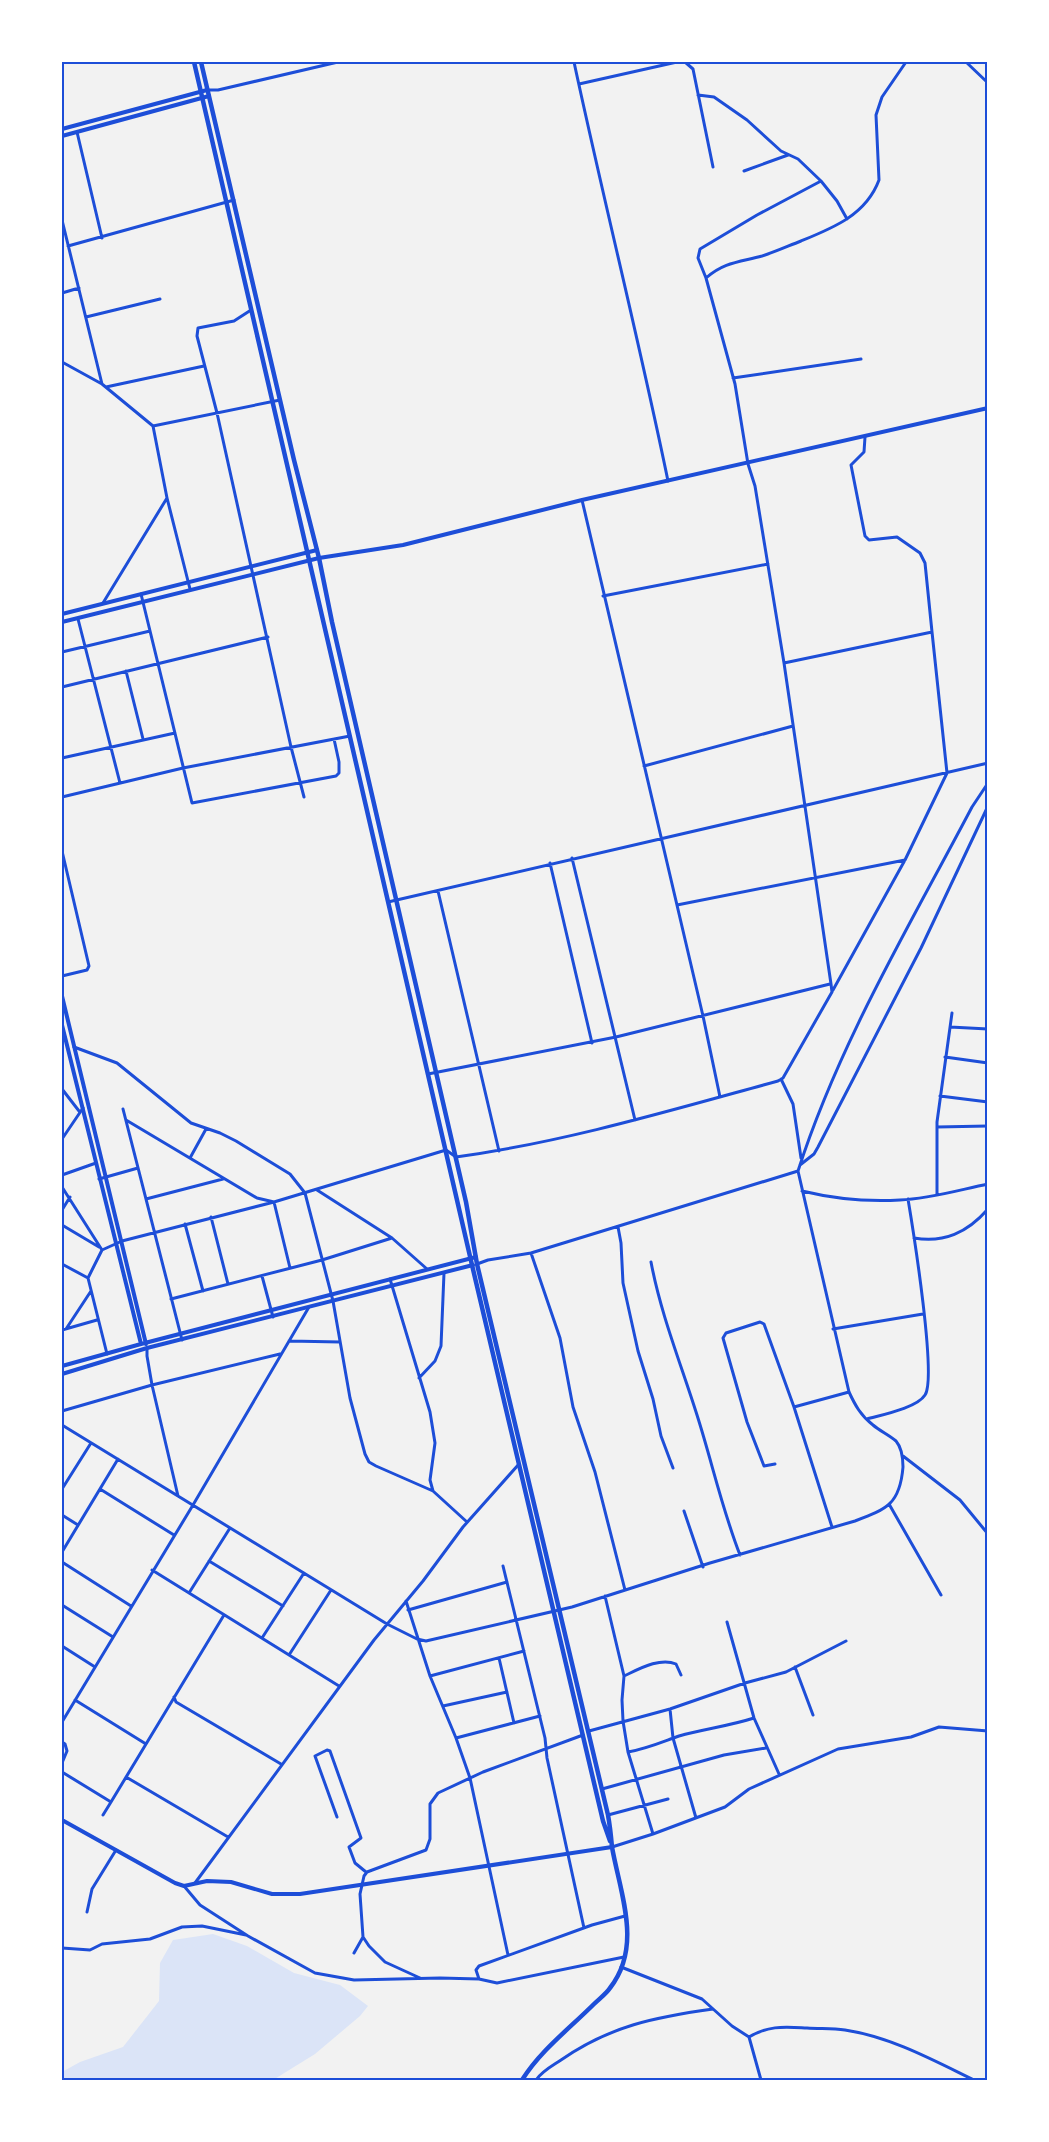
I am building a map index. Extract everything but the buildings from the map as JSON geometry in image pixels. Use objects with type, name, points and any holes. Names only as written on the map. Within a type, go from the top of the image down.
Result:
[{"type":"highway","points":[[194,62],[428,1074],[557,1611],[603,1821],[612,1847]]},
{"type":"highway","points":[[201,62],[319,558],[456,1157],[473,1257]]},
{"type":"highway","points":[[475,1265],[519,1464],[557,1611]]},
{"type":"highway","points":[[522,2080],[539,2056],[610,1988],[624,1957],[628,1933],[627,1916],[612,1847],[608,1815],[585,1733]]},
{"type":"main road","points":[[62,129],[201,92],[208,93]]},
{"type":"main road","points":[[62,136],[202,98],[208,93]]},
{"type":"main road","points":[[62,622],[310,560],[403,545],[582,500],[987,408]]},
{"type":"main road","points":[[62,614],[317,550]]},
{"type":"main road","points":[[70,613],[72,620]]},
{"type":"main road","points":[[62,996],[122,1241],[144,1346]]},
{"type":"main road","points":[[62,1025],[115,1244],[144,1346]]},
{"type":"main road","points":[[62,1366],[106,1354],[182,1340],[273,1317],[390,1279],[473,1257]]},
{"type":"main road","points":[[62,1374],[180,1334],[475,1265]]},
{"type":"main road","points":[[62,1820],[175,1884],[184,1886],[207,1881],[231,1882],[272,1894],[300,1894],[612,1847]]},
{"type":"street","points":[[208,93],[338,62]]},
{"type":"street","points":[[574,62],[592,149],[643,361],[668,481]]},
{"type":"street","points":[[579,84],[677,62]]},
{"type":"street","points":[[685,62],[693,69],[713,167]]},
{"type":"street","points":[[706,278],[722,266],[778,251],[847,220],[861,209],[879,180],[876,115],[882,97],[906,62]]},
{"type":"street","points":[[966,62],[987,83]]},
{"type":"street","points":[[698,95],[714,97],[747,120],[788,154],[798,159],[821,181],[837,201],[847,220]]},
{"type":"street","points":[[77,132],[102,238]]},
{"type":"street","points":[[744,171],[788,154]]},
{"type":"street","points":[[821,181],[700,249],[698,258],[706,278],[733,378],[754,486],[806,804],[832,992]]},
{"type":"street","points":[[68,246],[234,200]]},
{"type":"street","points":[[62,220],[104,385]]},
{"type":"street","points":[[62,293],[79,288]]},
{"type":"street","points":[[86,317],[160,299]]},
{"type":"street","points":[[252,310],[234,321],[198,328],[197,336],[217,413],[250,567],[304,797]]},
{"type":"street","points":[[733,378],[861,359]]},
{"type":"street","points":[[62,362],[104,385],[153,426],[167,498],[190,589]]},
{"type":"street","points":[[104,385],[204,366]]},
{"type":"street","points":[[153,426],[281,400]]},
{"type":"street","points":[[106,1354],[88,1278],[102,1249],[122,1241],[317,1190],[446,1150],[456,1157],[499,1151],[635,1120],[781,1079],[905,861],[947,773],[925,563],[920,553],[897,537],[869,540],[865,536],[851,465],[864,452],[865,437]]},
{"type":"street","points":[[103,603],[167,498]]},
{"type":"street","points":[[582,500],[662,838],[720,1097]]},
{"type":"street","points":[[603,596],[768,564]]},
{"type":"street","points":[[141,594],[159,663],[189,800],[195,804],[336,776],[339,773],[339,762],[334,739]]},
{"type":"street","points":[[78,619],[120,783]]},
{"type":"street","points":[[62,652],[151,631]]},
{"type":"street","points":[[784,663],[932,632]]},
{"type":"street","points":[[62,687],[268,637]]},
{"type":"street","points":[[126,671],[143,740]]},
{"type":"street","points":[[644,766],[793,726]]},
{"type":"street","points":[[62,758],[175,734]]},
{"type":"street","points":[[62,797],[183,768],[350,736]]},
{"type":"street","points":[[388,902],[987,763]]},
{"type":"street","points":[[987,783],[972,807],[854,1033],[798,1168],[833,1329],[849,1392],[855,1405],[866,1419],[896,1441],[903,1456],[960,1500],[987,1534]]},
{"type":"street","points":[[475,1265],[488,1260],[531,1253],[618,1227],[798,1168],[814,1154],[921,948],[987,806]]},
{"type":"street","points":[[62,851],[89,966],[87,970],[62,976]]},
{"type":"street","points":[[572,858],[635,1120]]},
{"type":"street","points":[[677,905],[905,861]]},
{"type":"street","points":[[550,863],[592,1042]]},
{"type":"street","points":[[438,891],[499,1151]]},
{"type":"street","points":[[428,1074],[616,1038],[831,984]]},
{"type":"street","points":[[937,1194],[937,1127],[952,1013]]},
{"type":"street","points":[[950,1027],[987,1029]]},
{"type":"street","points":[[74,1047],[117,1063],[191,1123],[236,1141],[290,1174],[305,1193],[332,1298],[350,1398],[369,1462],[433,1491],[468,1522]]},
{"type":"street","points":[[945,1057],[987,1063]]},
{"type":"street","points":[[781,1079],[793,1104],[801,1159]]},
{"type":"street","points":[[62,1089],[81,1110],[62,1139]]},
{"type":"street","points":[[940,1096],[987,1102]]},
{"type":"street","points":[[123,1109],[182,1340]]},
{"type":"street","points":[[126,1120],[257,1198],[274,1202]]},
{"type":"street","points":[[937,1127],[987,1126]]},
{"type":"street","points":[[190,1158],[206,1129]]},
{"type":"street","points":[[62,1174],[96,1163]]},
{"type":"street","points":[[99,1179],[138,1168]]},
{"type":"street","points":[[146,1199],[224,1179]]},
{"type":"street","points":[[802,1191],[858,1201],[908,1199],[987,1184]]},
{"type":"street","points":[[62,1187],[102,1249]]},
{"type":"street","points":[[317,1190],[392,1238],[427,1269]]},
{"type":"street","points":[[62,1210],[70,1197]]},
{"type":"street","points":[[866,1419],[906,1407],[925,1397],[928,1388],[929,1365],[908,1199]]},
{"type":"street","points":[[274,1202],[290,1268]]},
{"type":"street","points":[[914,1238],[928,1240],[951,1237],[987,1209]]},
{"type":"street","points":[[211,1217],[228,1284]]},
{"type":"street","points":[[185,1224],[203,1291]]},
{"type":"street","points":[[62,1225],[102,1249]]},
{"type":"street","points":[[618,1227],[623,1283],[638,1352],[653,1399],[661,1436],[673,1468]]},
{"type":"street","points":[[171,1299],[322,1260],[392,1238]]},
{"type":"street","points":[[531,1253],[561,1338],[573,1407],[595,1472],[626,1590]]},
{"type":"street","points":[[473,1257],[488,1260]]},
{"type":"street","points":[[651,1262],[659,1299],[697,1413],[729,1527],[740,1555]]},
{"type":"street","points":[[62,1273],[63,1265],[88,1278]]},
{"type":"street","points":[[419,1378],[435,1361],[441,1346],[444,1273]]},
{"type":"street","points":[[262,1276],[273,1317]]},
{"type":"street","points":[[390,1279],[430,1412],[435,1443],[430,1480],[433,1491]]},
{"type":"street","points":[[64,1329],[91,1291]]},
{"type":"street","points":[[62,1722],[309,1307]]},
{"type":"street","points":[[833,1329],[923,1314]]},
{"type":"street","points":[[64,1329],[98,1320]]},
{"type":"street","points":[[775,1464],[764,1466],[747,1422],[724,1334],[760,1322],[764,1323],[794,1407],[832,1527]]},
{"type":"street","points":[[289,1341],[340,1342]]},
{"type":"street","points":[[144,1346],[178,1496]]},
{"type":"street","points":[[62,1411],[152,1384],[282,1354]]},
{"type":"street","points":[[794,1407],[849,1392]]},
{"type":"street","points":[[62,1425],[387,1624],[417,1640],[426,1641],[557,1611],[874,1514],[889,1504],[899,1493],[903,1456]]},
{"type":"street","points":[[62,1489],[91,1443]]},
{"type":"street","points":[[62,1552],[118,1459]]},
{"type":"street","points":[[194,1884],[339,1686],[468,1522],[519,1464]]},
{"type":"street","points":[[100,1489],[174,1535]]},
{"type":"street","points":[[889,1504],[941,1595]]},
{"type":"street","points":[[684,1510],[702,1567]]},
{"type":"street","points":[[62,1515],[78,1525]]},
{"type":"street","points":[[189,1593],[230,1528]]},
{"type":"street","points":[[209,1561],[283,1606]]},
{"type":"street","points":[[62,1562],[131,1606]]},
{"type":"street","points":[[503,1566],[540,1716],[584,1928]]},
{"type":"street","points":[[152,1570],[339,1686]]},
{"type":"street","points":[[262,1638],[304,1573]]},
{"type":"street","points":[[408,1610],[507,1582]]},
{"type":"street","points":[[290,1655],[331,1590]]},
{"type":"street","points":[[605,1596],[624,1676],[623,1721],[628,1752],[653,1834]]},
{"type":"street","points":[[406,1601],[430,1676],[470,1778],[508,1955]]},
{"type":"street","points":[[62,1605],[113,1637]]},
{"type":"street","points":[[103,1815],[224,1615]]},
{"type":"street","points":[[727,1622],[754,1718],[779,1774]]},
{"type":"street","points":[[354,1953],[363,1937],[360,1894],[367,1872],[426,1850],[430,1839],[430,1804],[433,1797],[470,1778],[585,1733],[786,1672],[846,1641]]},
{"type":"street","points":[[62,1646],[95,1667]]},
{"type":"street","points":[[430,1676],[524,1651]]},
{"type":"street","points":[[499,1658],[514,1723]]},
{"type":"street","points":[[624,1676],[646,1667],[671,1662],[676,1664],[681,1675]]},
{"type":"street","points":[[795,1667],[813,1715]]},
{"type":"street","points":[[443,1707],[507,1692]]},
{"type":"street","points":[[174,1697],[177,1702],[282,1765]]},
{"type":"street","points":[[75,1700],[146,1744]]},
{"type":"street","points":[[670,1709],[673,1738],[696,1819]]},
{"type":"street","points":[[456,1738],[540,1716]]},
{"type":"street","points":[[628,1752],[754,1718]]},
{"type":"street","points":[[612,1847],[725,1807],[749,1789],[838,1749],[911,1737],[939,1727],[987,1731]]},
{"type":"street","points":[[62,1742],[67,1748],[62,1763]]},
{"type":"street","points":[[602,1789],[724,1755],[766,1748]]},
{"type":"street","points":[[338,1817],[315,1756],[327,1750],[330,1751],[361,1838],[349,1847],[355,1863],[367,1872]]},
{"type":"street","points":[[62,1772],[111,1802]]},
{"type":"street","points":[[126,1777],[229,1837]]},
{"type":"street","points":[[608,1815],[668,1799]]},
{"type":"street","points":[[87,1912],[90,1894],[116,1850]]},
{"type":"street","points":[[184,1886],[200,1905],[248,1936],[315,1973],[354,1980],[420,1978],[508,1982],[536,1973],[624,1957]]},
{"type":"street","points":[[479,1979],[476,1970],[479,1966],[584,1928],[627,1916]]},
{"type":"street","points":[[62,1948],[90,1950],[102,1944],[150,1940],[183,1927],[201,1926],[248,1936]]},
{"type":"street","points":[[363,1937],[385,1962],[420,1978]]},
{"type":"street","points":[[621,1967],[702,1999],[732,2026],[749,2037],[761,2080]]},
{"type":"street","points":[[536,2080],[578,2048],[617,2029],[643,2021],[713,2009]]},
{"type":"street","points":[[749,2037],[761,2030],[777,2027],[845,2030],[893,2043],[919,2053],[974,2080]]},
{"type":"shaded area","points":[[213,1934],[247,1946],[294,1973],[340,1985],[368,2006],[360,2016],[315,2054],[273,2080],[62,2080],[62,2072],[80,2062],[123,2047],[159,2001],[160,1963],[173,1940]]}]
